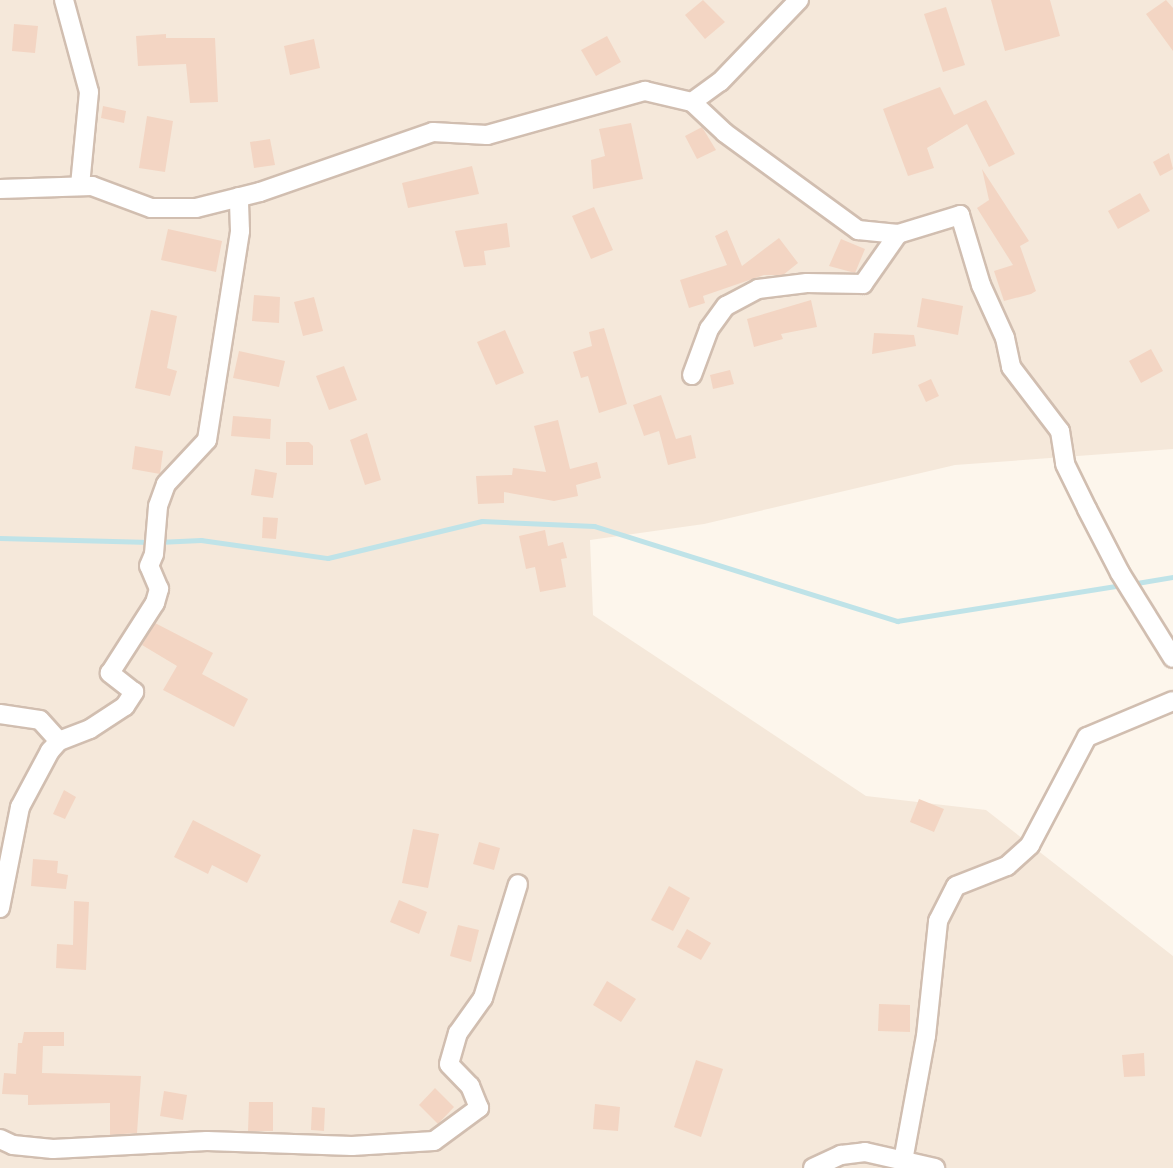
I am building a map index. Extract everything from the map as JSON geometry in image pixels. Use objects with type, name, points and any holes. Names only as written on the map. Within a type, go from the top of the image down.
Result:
[{"type":"street","points":[[64,0],[88,93],[80,186]]},
{"type":"street","points":[[692,102],[720,82],[799,0]]},
{"type":"street","points":[[0,189],[92,186],[151,208],[196,208],[239,197],[433,132],[488,135],[645,91],[692,102],[725,133],[832,214],[858,230],[898,234],[960,216],[981,285],[1005,338],[1011,367],[1060,431],[1065,464],[1087,509],[1120,573],[1173,657]]},
{"type":"street","points":[[0,908],[20,807],[59,741],[90,729],[125,706],[134,692],[110,673],[155,603],[159,589],[149,566],[154,554],[158,506],[166,484],[207,440],[240,231],[239,197]]},
{"type":"street","points":[[692,375],[709,329],[726,306],[758,289],[807,283],[863,284],[898,234]]},
{"type":"street","points":[[903,1161],[926,1036],[938,921],[956,886],[1006,866],[1030,845],[1087,737],[1173,701]]},
{"type":"street","points":[[0,714],[40,720],[59,741]]},
{"type":"street","points":[[0,1139],[13,1146],[53,1149],[207,1141],[352,1146],[434,1141],[479,1108],[470,1086],[450,1064],[458,1033],[483,998],[519,884]]},
{"type":"street","points":[[813,1168],[841,1155],[865,1152],[935,1168]]},
{"type":"shaded area","points":[[0,0],[1173,0],[1173,449],[955,465],[704,524],[590,540],[593,615],[866,796],[986,810],[1173,956],[1173,1168],[0,1168]]},
{"type":"building","points":[[703,0],[725,22],[705,39],[685,15]]},
{"type":"building","points":[[991,0],[1050,0],[1060,36],[1005,51]]},
{"type":"building","points":[[1166,0],[1173,8],[1173,51],[1146,14]]},
{"type":"building","points":[[946,7],[965,65],[943,72],[924,14]]},
{"type":"building","points":[[14,24],[38,26],[35,53],[12,51]]},
{"type":"building","points":[[166,34],[166,38],[215,38],[218,102],[190,103],[186,64],[138,66],[136,36]]},
{"type":"building","points":[[607,36],[621,62],[596,76],[581,50]]},
{"type":"building","points":[[314,39],[320,68],[290,75],[284,46]]},
{"type":"building","points":[[940,87],[954,115],[986,100],[1015,154],[989,167],[967,124],[927,148],[934,168],[908,176],[883,109]]},
{"type":"building","points":[[103,106],[126,111],[124,123],[101,118]]},
{"type":"building","points":[[147,116],[173,121],[165,172],[139,168]]},
{"type":"building","points":[[631,123],[643,179],[593,189],[591,160],[605,156],[599,129]]},
{"type":"building","points":[[702,127],[716,150],[697,159],[685,136]]},
{"type":"building","points":[[270,139],[275,165],[254,168],[250,142]]},
{"type":"building","points":[[1169,153],[1173,169],[1160,176],[1153,162]]},
{"type":"building","points":[[472,166],[479,194],[408,208],[402,183]]},
{"type":"building","points":[[982,169],[1029,241],[1020,246],[1036,291],[1031,294],[1004,301],[994,271],[1013,265],[977,208],[989,200]]},
{"type":"building","points":[[1140,193],[1150,211],[1118,229],[1108,211]]},
{"type":"building","points":[[594,207],[613,250],[591,259],[572,216]]},
{"type":"building","points":[[507,223],[510,247],[484,251],[486,265],[464,267],[455,231]]},
{"type":"building","points":[[168,229],[222,241],[216,272],[161,260]]},
{"type":"building","points":[[727,230],[742,266],[779,238],[798,263],[783,275],[764,275],[703,296],[705,303],[689,308],[680,280],[727,265],[715,236]]},
{"type":"building","points":[[841,239],[865,249],[855,273],[829,266]]},
{"type":"building","points":[[254,295],[280,297],[279,323],[252,321]]},
{"type":"building","points":[[314,297],[323,331],[303,336],[294,302]]},
{"type":"building","points":[[922,298],[963,306],[958,335],[917,327]]},
{"type":"building","points":[[811,300],[817,327],[781,334],[783,339],[754,347],[747,319]]},
{"type":"building","points":[[151,310],[177,316],[167,368],[177,371],[170,396],[135,388]]},
{"type":"building","points":[[604,328],[627,404],[599,413],[588,376],[581,378],[573,352],[592,346],[589,332]]},
{"type":"building","points":[[505,330],[524,373],[496,385],[477,342]]},
{"type":"building","points":[[874,333],[914,335],[916,346],[872,354]]},
{"type":"building","points":[[1151,349],[1163,371],[1141,383],[1129,361]]},
{"type":"building","points":[[239,351],[285,361],[279,387],[233,378]]},
{"type":"building","points":[[344,366],[357,400],[329,410],[316,376]]},
{"type":"building","points":[[730,370],[734,384],[713,389],[710,375]]},
{"type":"building","points":[[931,379],[939,396],[926,402],[918,385]]},
{"type":"building","points":[[661,395],[676,439],[691,435],[696,458],[668,465],[659,431],[644,436],[633,405]]},
{"type":"building","points":[[233,416],[271,419],[270,439],[231,436]]},
{"type":"building","points":[[558,420],[570,469],[597,462],[601,478],[576,485],[578,496],[554,501],[504,492],[504,503],[478,504],[476,476],[512,475],[513,468],[546,472],[534,426]]},
{"type":"building","points":[[367,433],[381,480],[365,485],[350,440]]},
{"type":"building","points":[[286,442],[309,442],[313,446],[313,465],[286,465]]},
{"type":"building","points":[[135,446],[163,451],[160,474],[132,469]]},
{"type":"building","points":[[255,469],[277,473],[273,498],[251,495]]},
{"type":"building","points":[[263,517],[278,518],[276,539],[262,538]]},
{"type":"building","points":[[545,530],[548,546],[563,542],[567,558],[561,559],[566,587],[540,592],[535,567],[526,569],[519,536]]},
{"type":"building","points":[[155,623],[213,653],[202,674],[248,699],[234,727],[163,690],[177,666],[142,645]]},
{"type":"building","points":[[64,790],[76,797],[65,819],[53,814]]},
{"type":"building","points":[[919,799],[944,809],[934,832],[910,822]]},
{"type":"building","points":[[193,820],[261,855],[247,883],[212,865],[208,874],[174,857]]},
{"type":"building","points":[[413,829],[439,834],[428,888],[402,883]]},
{"type":"building","points":[[479,842],[500,848],[494,870],[473,864]]},
{"type":"building","points":[[33,859],[58,861],[57,873],[68,875],[66,889],[31,886]]},
{"type":"building","points":[[669,886],[690,898],[673,931],[651,920]]},
{"type":"building","points":[[399,900],[427,912],[419,934],[390,922]]},
{"type":"building","points":[[74,901],[89,902],[86,970],[56,968],[57,944],[73,945]]},
{"type":"building","points":[[458,925],[479,930],[471,962],[450,956]]},
{"type":"building","points":[[687,929],[711,943],[701,960],[677,947]]},
{"type":"building","points":[[607,981],[636,999],[621,1022],[593,1005]]},
{"type":"building","points":[[879,1004],[910,1005],[910,1032],[878,1031]]},
{"type":"building","points":[[24,1032],[64,1032],[64,1046],[43,1046],[42,1073],[141,1076],[137,1133],[110,1135],[110,1103],[28,1105],[28,1095],[2,1094],[4,1073],[16,1074],[18,1043],[22,1043]]},
{"type":"building","points":[[1144,1053],[1145,1076],[1124,1077],[1122,1055]]},
{"type":"building","points":[[696,1060],[723,1069],[701,1137],[674,1127]]},
{"type":"building","points":[[435,1088],[454,1107],[438,1124],[419,1105]]},
{"type":"building","points":[[164,1091],[187,1095],[183,1120],[160,1116]]},
{"type":"building","points":[[249,1102],[273,1102],[273,1131],[248,1131]]},
{"type":"building","points":[[595,1104],[620,1107],[618,1131],[593,1129]]},
{"type":"building","points":[[312,1107],[325,1108],[324,1131],[311,1130]]},
{"type":"waterway","points":[[158,542],[201,540],[328,558],[482,521],[594,526],[897,621],[1123,585]]},
{"type":"waterway","points":[[0,538],[150,542]]},
{"type":"waterway","points":[[1131,584],[1173,577]]}]
